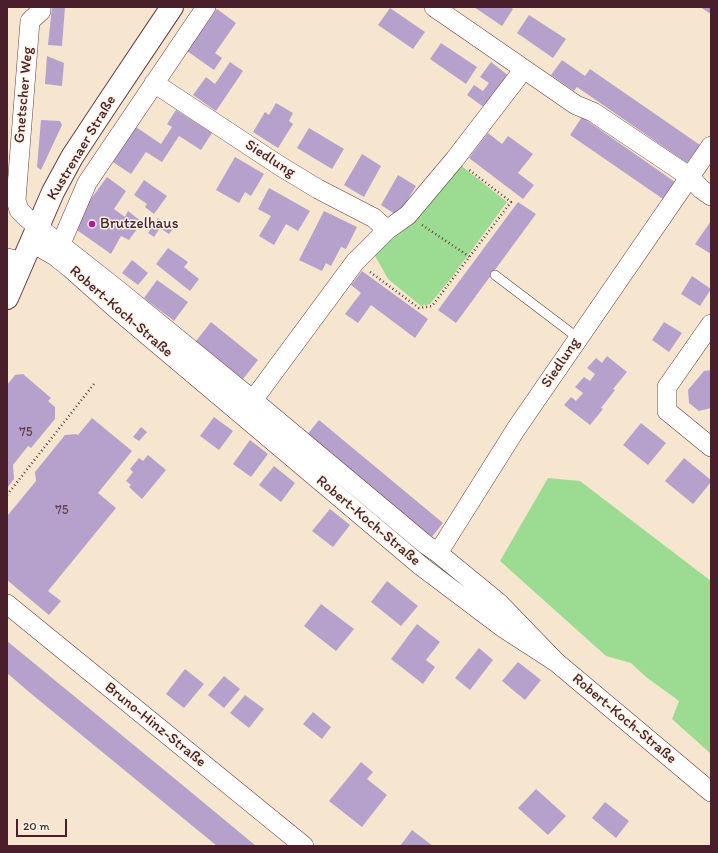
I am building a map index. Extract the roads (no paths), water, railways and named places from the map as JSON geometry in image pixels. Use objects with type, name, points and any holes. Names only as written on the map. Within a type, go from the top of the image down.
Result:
[{"type":"street","name":"Gnetscher Weg","points":[[35,234],[19,210],[16,200],[30,21],[41,11],[41,7]]},
{"type":"street","name":"Kustrenaer Straße","points":[[7,298],[15,260],[35,234],[53,192],[72,157],[172,7]]},
{"type":"street","points":[[206,7],[87,183],[58,250],[96,281],[253,400],[425,544],[499,603],[556,662]]},
{"type":"street","points":[[434,7],[576,105],[593,112],[700,187]]},
{"type":"street","points":[[253,400],[355,262],[388,230],[408,216],[455,159],[524,69]]},
{"type":"street","name":"Siedlung","points":[[154,82],[311,186],[374,218],[388,230]]},
{"type":"street","name":"Siedlung","points":[[438,553],[516,430],[578,338],[700,187],[711,146]]},
{"type":"street","name":"Robert-Koch-Straße","points":[[35,234],[58,250]]},
{"type":"street","name":"Robert-Koch-Straße","points":[[96,281],[127,318],[421,566],[502,627],[556,662],[711,792]]},
{"type":"street","points":[[711,324],[666,387],[667,411],[711,447]]},
{"type":"street","name":"Bruno-Hinz-Straße","points":[[7,604],[304,846]]},
{"type":"lane","points":[[495,275],[578,338]]},
{"type":"place","name":"Brutzelhaus","points":[[92,224]]}]
